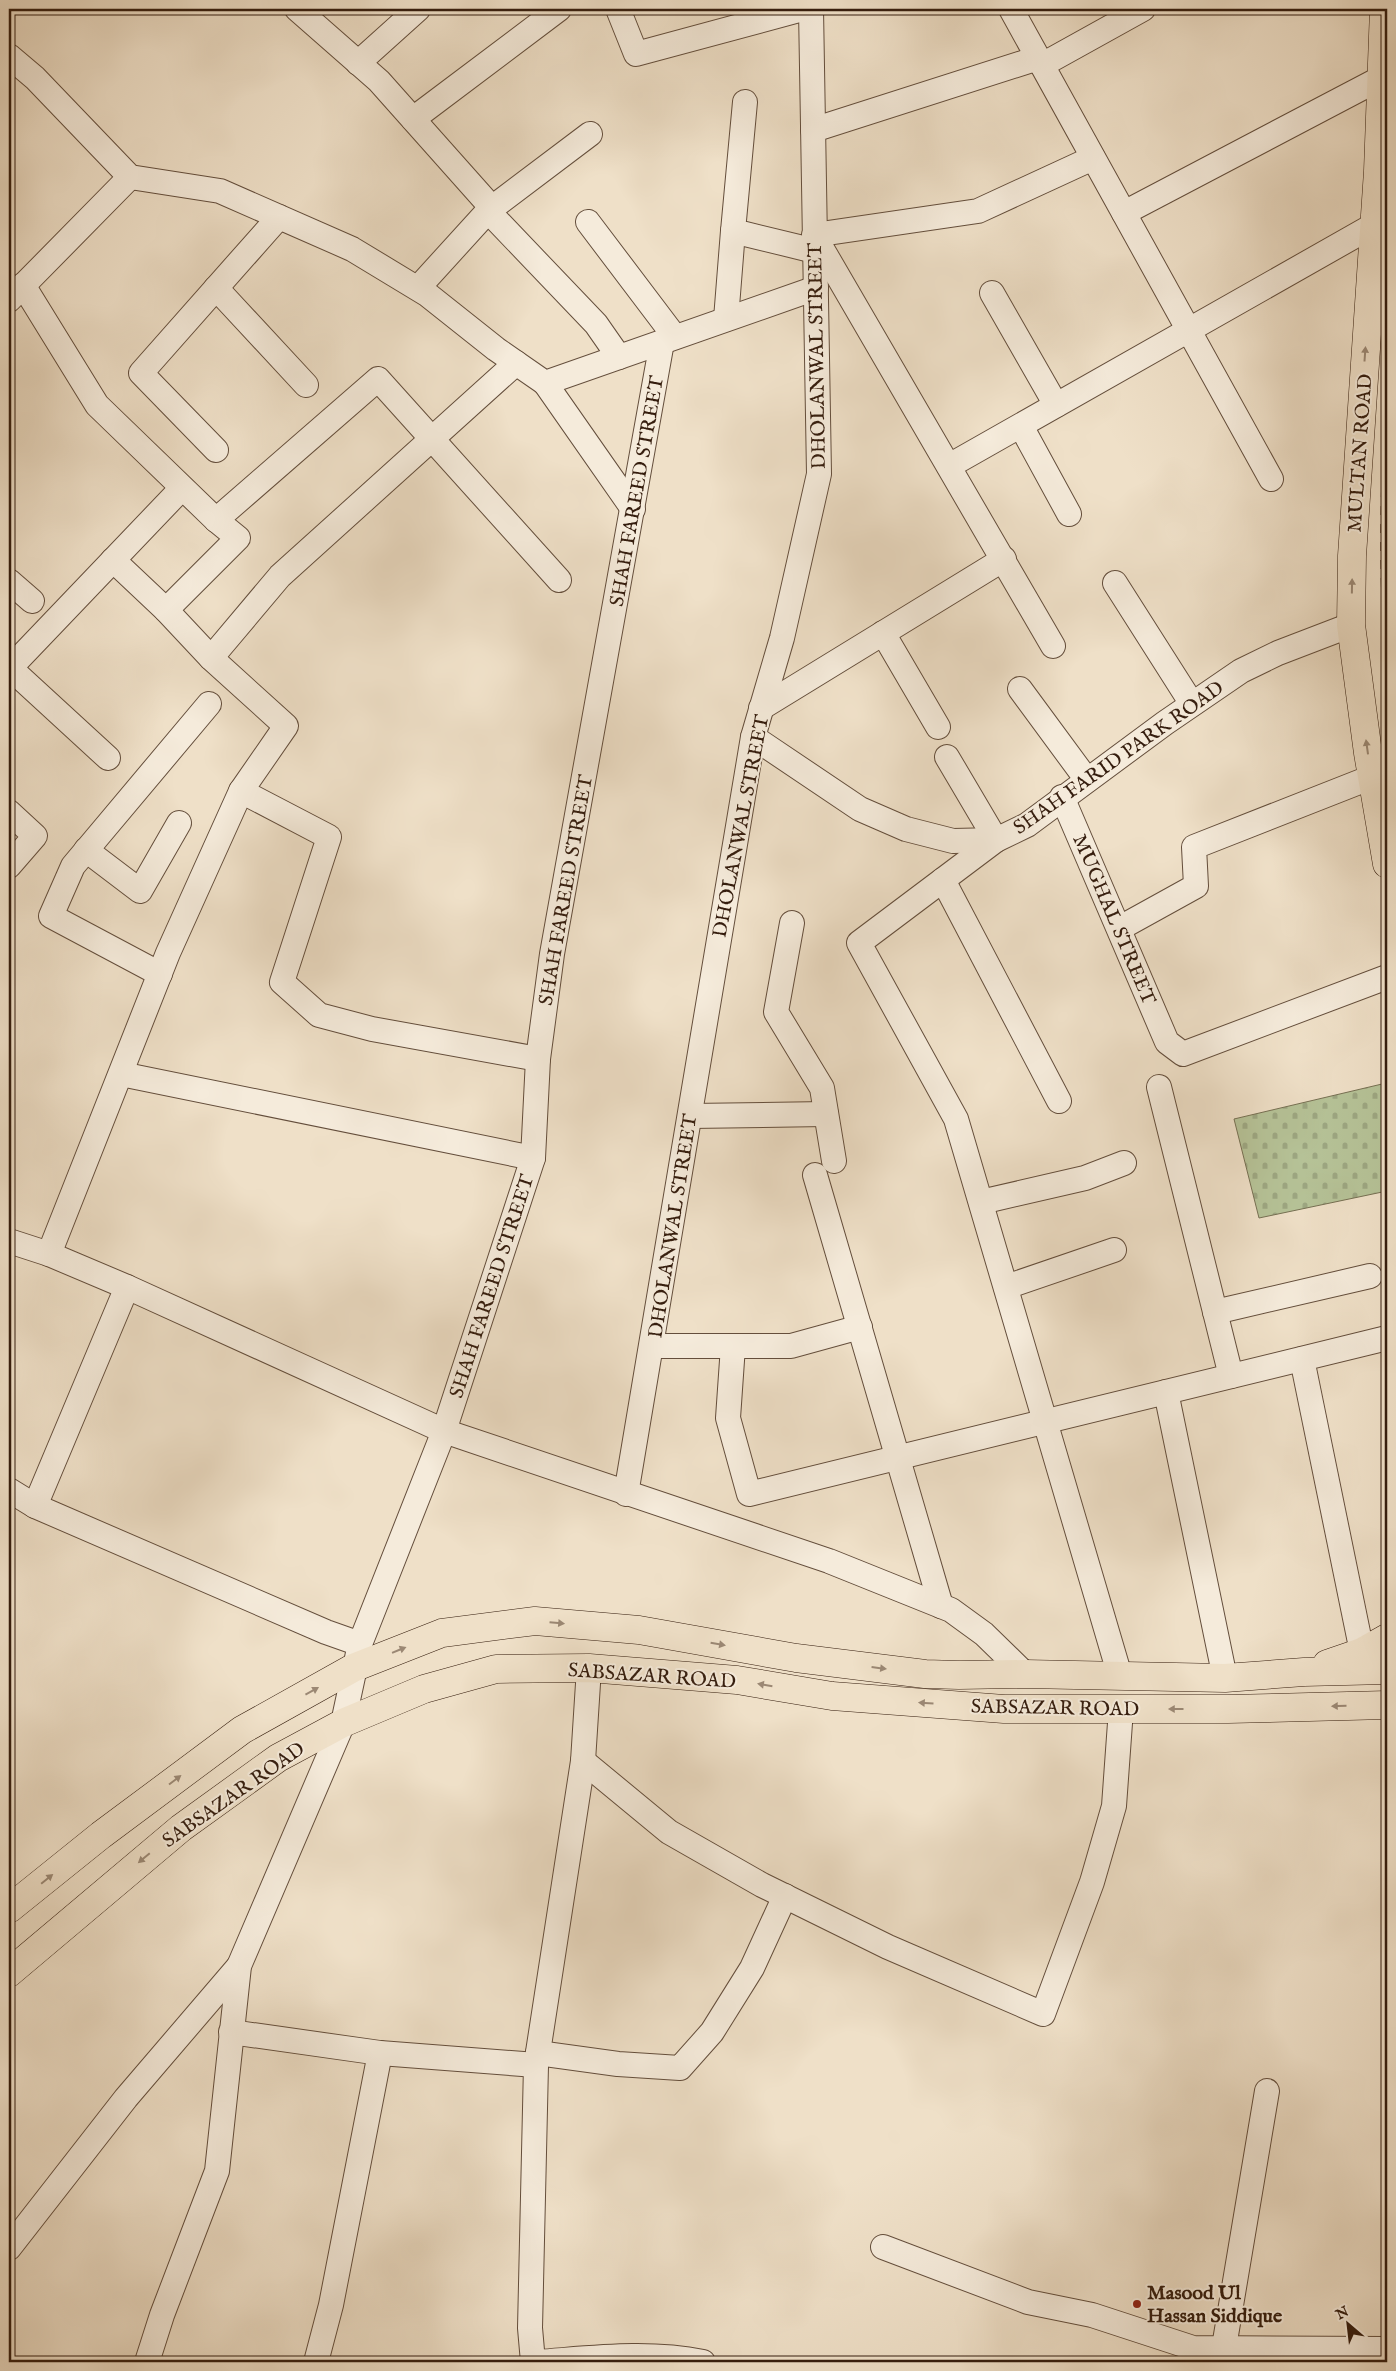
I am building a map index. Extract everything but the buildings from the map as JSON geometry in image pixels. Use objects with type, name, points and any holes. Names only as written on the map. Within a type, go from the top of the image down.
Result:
[{"type":"main road","name":"MULTAN ROAD","points":[[1384,9],[1374,225],[1353,547],[1351,625],[1372,777],[1386,855]]},
{"type":"main road","name":"SABSAZAR ROAD","points":[[9,1909],[101,1835],[242,1730],[357,1656],[442,1633],[535,1621],[639,1630],[796,1658],[925,1674],[959,1676],[1025,1674],[1225,1678],[1304,1672],[1387,1670]]},
{"type":"main road","points":[[1304,1672],[1375,1651],[1387,1638]]},
{"type":"main road","name":"SABSAZAR ROAD","points":[[9,1973],[181,1828],[278,1758],[343,1723],[424,1689],[496,1669],[589,1668],[737,1680],[832,1696],[1004,1709],[1387,1705]]},
{"type":"main road","points":[[959,1676],[966,1706]]},
{"type":"street","points":[[297,9],[379,81],[490,209],[596,324],[619,357]]},
{"type":"street","points":[[358,63],[418,9]]},
{"type":"street","points":[[413,119],[559,9]]},
{"type":"street","points":[[618,9],[636,54],[803,9]]},
{"type":"street","name":"DHOLANWAL STREET","points":[[626,1494],[753,737],[782,638],[820,474],[812,9]]},
{"type":"street","points":[[1012,9],[1270,479]]},
{"type":"street","points":[[813,130],[1040,61],[1143,9]]},
{"type":"street","points":[[9,56],[35,78],[130,176],[220,191],[352,249],[418,288],[545,383],[633,509]]},
{"type":"street","points":[[1124,213],[1381,78]]},
{"type":"street","points":[[726,319],[745,102]]},
{"type":"street","points":[[418,288],[490,209],[590,134]]},
{"type":"street","points":[[733,231],[815,243],[978,211],[1093,158]]},
{"type":"street","points":[[130,176],[16,292],[97,405],[182,488],[238,538],[166,610]]},
{"type":"street","points":[[216,450],[140,373],[280,217]]},
{"type":"street","points":[[588,222],[669,340]]},
{"type":"street","points":[[949,466],[1374,225]]},
{"type":"street","points":[[815,243],[1004,559],[1053,646]]},
{"type":"street","points":[[216,288],[306,384]]},
{"type":"street","points":[[545,383],[816,288]]},
{"type":"street","points":[[992,293],[1056,405]]},
{"type":"street","name":"SHAH FAREED STREET","points":[[239,1966],[343,1723],[357,1656],[444,1431],[533,1158],[538,1059],[552,954],[633,509],[669,340]]},
{"type":"street","points":[[211,658],[280,576],[516,363]]},
{"type":"street","points":[[216,520],[378,379],[559,580]]},
{"type":"street","points":[[1021,426],[1069,514]]},
{"type":"street","points":[[108,758],[10,669],[182,488]]},
{"type":"street","points":[[762,708],[1004,559]]},
{"type":"street","points":[[49,1254],[160,974],[242,791],[286,726],[211,658],[166,610],[113,560]]},
{"type":"street","points":[[9,581],[32,600]]},
{"type":"street","points":[[1115,583],[1192,704]]},
{"type":"street","name":"SHAH FARID PARK ROAD","points":[[753,737],[868,812],[906,829],[953,842],[996,840],[1026,825],[1062,797],[1241,671],[1278,653],[1351,625]]},
{"type":"street","points":[[883,633],[938,727]]},
{"type":"street","points":[[1020,689],[1087,780]]},
{"type":"street","points":[[160,974],[51,916],[72,866],[209,704]]},
{"type":"street","points":[[947,757],[996,840],[859,943],[956,1119],[1120,1676]]},
{"type":"street","points":[[1120,928],[1196,886],[1194,847],[1372,777]]},
{"type":"street","points":[[242,791],[329,837],[282,982],[319,1015],[372,1029],[538,1059]]},
{"type":"street","name":"MUGHAL STREET","points":[[1062,797],[1120,928],[1167,1042],[1183,1054],[1387,977]]},
{"type":"street","points":[[9,812],[35,836],[9,866]]},
{"type":"street","points":[[86,850],[140,891],[179,823]]},
{"type":"street","points":[[943,880],[1059,1101]]},
{"type":"street","points":[[792,922],[776,1012],[822,1088],[834,1161]]},
{"type":"street","points":[[121,1074],[533,1158]]},
{"type":"street","points":[[1159,1087],[1231,1376]]},
{"type":"street","points":[[690,1116],[826,1114]]},
{"type":"street","points":[[981,1202],[1085,1178],[1124,1163]]},
{"type":"street","points":[[815,1175],[941,1606]]},
{"type":"street","points":[[9,1241],[49,1254],[444,1431],[829,1561],[951,1610],[984,1634],[1025,1674]]},
{"type":"street","points":[[1006,1286],[1114,1250]]},
{"type":"street","points":[[1215,1312],[1370,1276]]},
{"type":"street","points":[[35,1506],[126,1288]]},
{"type":"street","points":[[652,1346],[791,1346],[860,1328]]},
{"type":"street","points":[[732,1346],[728,1418],[749,1494],[1387,1338]]},
{"type":"street","points":[[1302,1359],[1375,1651]]},
{"type":"street","points":[[1166,1392],[1225,1678]]},
{"type":"street","points":[[9,1490],[35,1506],[326,1632],[357,1656]]},
{"type":"street","points":[[534,2362],[530,2328],[537,2059],[583,1761],[589,1668]]},
{"type":"street","points":[[583,1761],[669,1832],[785,1896],[888,1947],[1043,2014],[1092,1882],[1114,1806],[1121,1709]]},
{"type":"street","points":[[231,2032],[380,2053],[537,2059],[680,2068],[712,2032],[747,1976],[785,1896]]},
{"type":"street","points":[[147,2362],[162,2315],[217,2171],[239,1966]]},
{"type":"street","points":[[9,2248],[126,2098],[239,1966]]},
{"type":"street","points":[[316,2362],[331,2305],[380,2053]]},
{"type":"street","points":[[1224,2347],[1267,2091]]},
{"type":"street","points":[[883,2247],[1028,2302],[1092,2315],[1193,2348],[1387,2349]]},
{"type":"street","points":[[538,2362],[618,2356],[663,2356],[703,2362]]},
{"type":"green space","points":[[1382,1084],[1387,1104],[1387,1191],[1259,1218],[1234,1119]]},
{"type":"railway","points":[[1387,380],[1382,556],[1387,661]]},
{"type":"place","name":"Masood Ul Hassan Siddique","points":[[1137,2304]]}]
